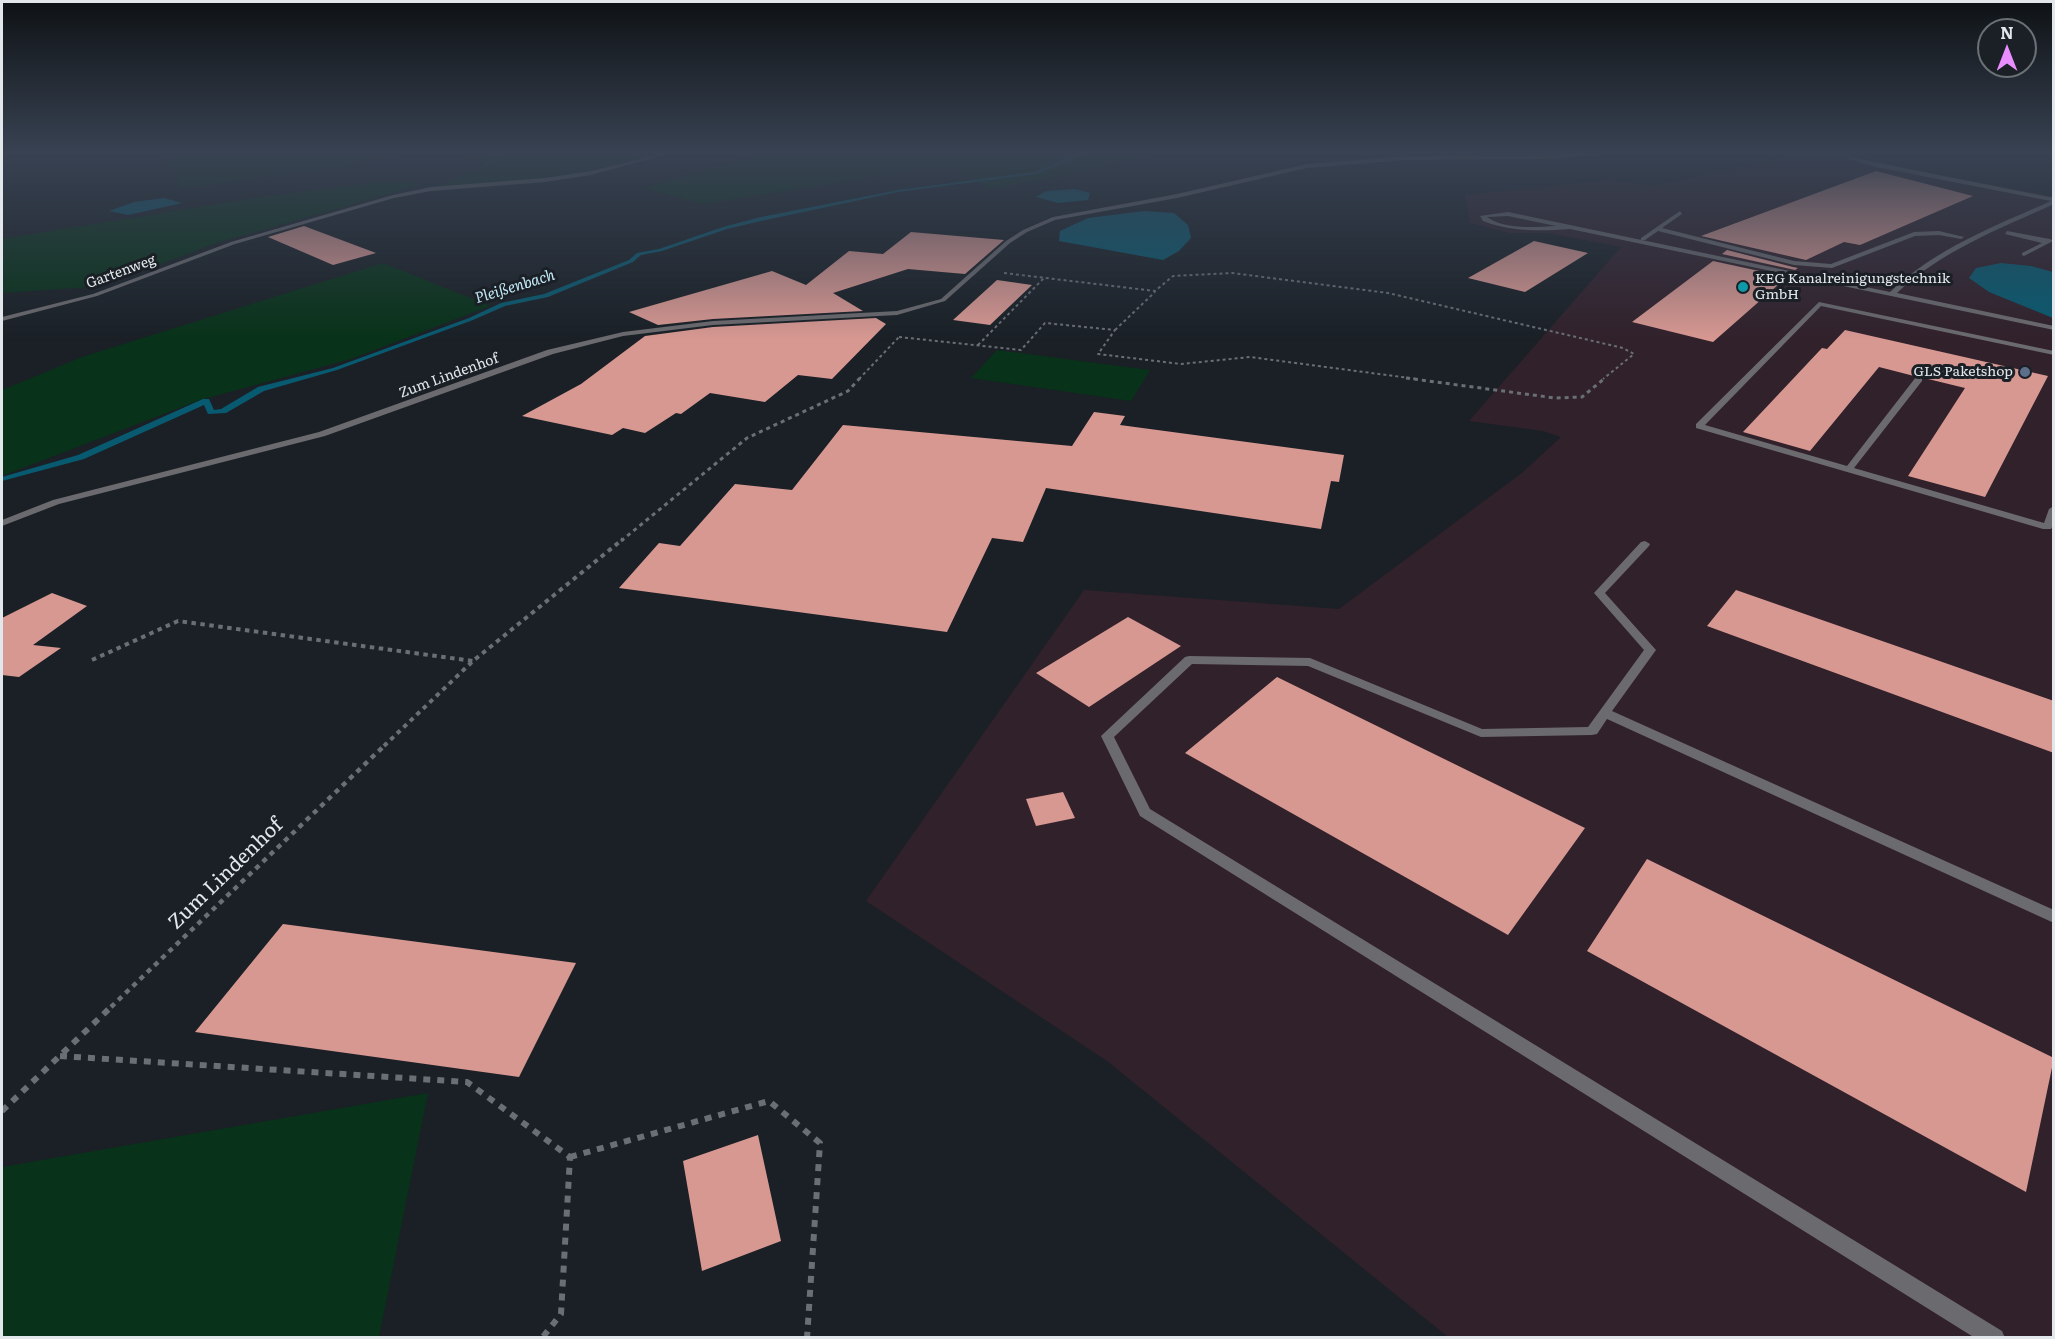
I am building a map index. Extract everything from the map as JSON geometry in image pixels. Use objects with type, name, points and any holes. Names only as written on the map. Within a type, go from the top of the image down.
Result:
[{"type":"street","name":"Gartenweg","points":[[2,318],[96,295],[233,243],[331,215]]},
{"type":"street","name":"Zum Lindenhof","points":[[2,523],[56,502],[322,435],[550,352],[623,334],[677,326],[881,315],[915,310],[943,300],[1008,242],[1025,231],[1053,219],[1072,215]]},
{"type":"street","points":[[1489,215],[1483,216],[1485,220],[1496,225],[1569,227]]},
{"type":"street","points":[[1515,215],[2054,328]]},
{"type":"street","points":[[1641,240],[1676,215]]},
{"type":"street","points":[[1892,294],[1909,276],[2023,215]]},
{"type":"street","points":[[1657,229],[1794,263],[1832,266],[1914,234],[1939,233],[1974,240]]},
{"type":"street","points":[[1992,230],[2051,240]]},
{"type":"street","points":[[2024,254],[2051,240]]},
{"type":"street","points":[[2054,353],[1819,304],[1699,426],[2047,527],[2054,509]]},
{"type":"street","points":[[1849,470],[1919,379]]},
{"type":"street","points":[[1645,544],[1599,593],[1650,650],[1592,731],[1481,733],[1310,662],[1189,660],[1107,736],[1145,812],[1995,1338]]},
{"type":"street","points":[[1605,713],[2054,917]]},
{"type":"path","points":[[979,269],[1155,291]]},
{"type":"path","points":[[1232,273],[1388,293],[1623,348],[1634,354],[1582,397],[1555,398],[1250,357],[1181,364],[1098,354],[1115,330],[1155,291],[1173,276],[1232,273]]},
{"type":"path","points":[[977,346],[1045,278]]},
{"type":"path","name":"Zum Lindenhof","points":[[2,1111],[473,661],[747,438],[848,391],[899,337],[912,321],[915,310]]},
{"type":"path","points":[[899,337],[1021,350],[1045,323],[1115,330]]},
{"type":"path","points":[[92,660],[178,621],[473,661]]},
{"type":"path","points":[[59,1056],[467,1082],[570,1157]]},
{"type":"path","points":[[570,1157],[770,1101],[820,1143],[807,1338]]},
{"type":"path","points":[[542,1338],[561,1314],[570,1157]]},
{"type":"shaded area","points":[[1469,215],[2053,215],[2053,1337],[1448,1337],[1107,1061],[866,901],[1084,590],[1339,609],[1523,472],[1561,437],[1543,431],[1469,421],[1621,247],[1548,233],[1509,233],[1470,223]]},
{"type":"green space","points":[[148,215],[313,215],[216,243],[103,286],[2,293],[2,239]]},
{"type":"green space","points":[[383,263],[490,306],[351,359],[200,400],[2,476],[2,390],[82,357]]},
{"type":"green space","points":[[997,350],[1150,370],[1131,401],[971,378]]},
{"type":"green space","points":[[428,1093],[379,1337],[2,1337],[2,1167]]},
{"type":"water","points":[[1108,215],[1177,215],[1188,225],[1191,238],[1179,251],[1163,260],[1059,241],[1060,231],[1088,218]]},
{"type":"water","points":[[2001,263],[2031,266],[2053,272],[2053,318],[1989,292],[1969,278],[1976,268]]},
{"type":"building","points":[[1756,215],[1928,215],[1860,245],[1844,242],[1806,260],[1701,236]]},
{"type":"building","points":[[304,226],[376,253],[333,265],[268,237]]},
{"type":"building","points":[[911,232],[1004,240],[965,274],[908,269],[833,293],[863,311],[713,319],[658,325],[629,312],[772,271],[806,285],[849,251],[883,254]]},
{"type":"building","points":[[1534,241],[1588,253],[1525,292],[1468,278]]},
{"type":"building","points":[[1727,250],[1798,268],[1795,270],[1722,254]]},
{"type":"building","points":[[1713,261],[1787,277],[1713,342],[1632,322]]},
{"type":"building","points":[[997,280],[1032,285],[990,325],[953,320]]},
{"type":"building","points":[[876,318],[886,324],[832,379],[798,375],[765,402],[710,393],[681,414],[676,413],[645,433],[623,428],[612,435],[522,416],[581,384],[645,336],[713,327]]},
{"type":"building","points":[[1845,330],[2048,376],[1985,497],[1908,476],[1965,388],[1924,378],[1922,375],[1914,376],[1879,367],[1810,451],[1743,432],[1822,348],[1827,349]]},
{"type":"building","points":[[1094,412],[1125,416],[1120,425],[1344,455],[1339,482],[1331,481],[1321,529],[1046,488],[1023,542],[992,538],[947,632],[619,588],[659,543],[680,546],[735,484],[792,490],[843,425],[1072,446]]},
{"type":"building","points":[[1736,590],[2054,701],[2054,753],[1707,626]]},
{"type":"building","points":[[52,593],[87,606],[33,645],[61,648],[19,677],[2,675],[2,618]]},
{"type":"building","points":[[1128,617],[1181,646],[1089,707],[1036,673]]},
{"type":"building","points":[[1277,677],[1585,828],[1508,935],[1185,753]]},
{"type":"building","points":[[1063,792],[1075,818],[1036,826],[1026,799]]},
{"type":"building","points":[[1647,859],[2054,1058],[2026,1192],[1587,951]]},
{"type":"building","points":[[283,924],[576,963],[519,1077],[195,1032]]},
{"type":"building","points":[[758,1135],[781,1241],[702,1271],[683,1161]]},
{"type":"waterway","name":"Pleißenbach","points":[[2,479],[81,457],[206,401],[211,412],[223,411],[261,389],[335,369],[471,319],[503,304],[546,296],[631,261],[639,254],[660,250],[725,228],[778,215]]},
{"type":"place","name":"KEG Kanalreinigungstechnik GmbH","points":[[1743,287]]},
{"type":"place","name":"GLS Paketshop","points":[[2025,372]]}]
